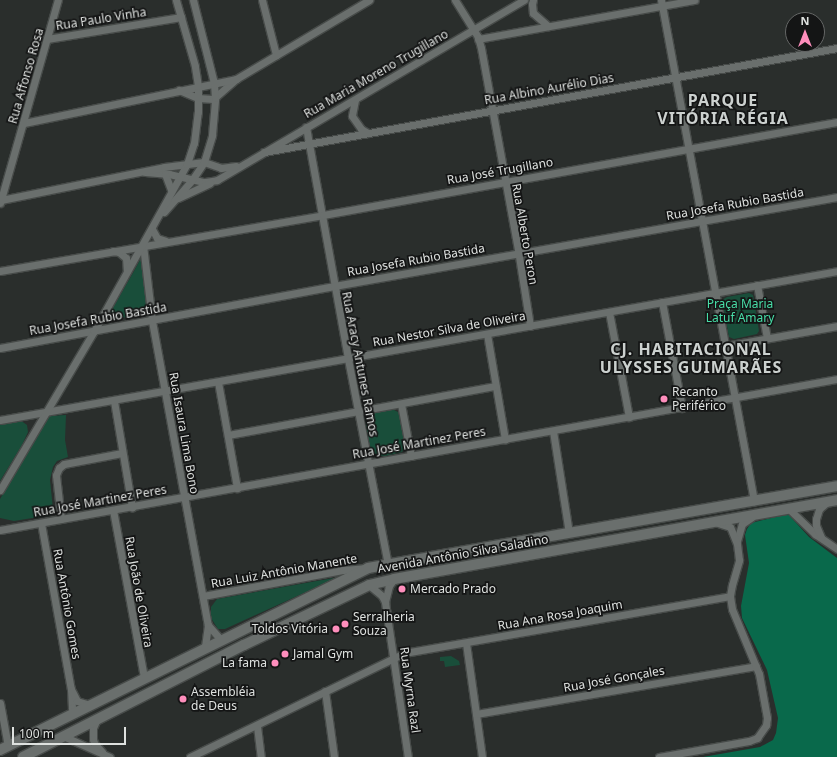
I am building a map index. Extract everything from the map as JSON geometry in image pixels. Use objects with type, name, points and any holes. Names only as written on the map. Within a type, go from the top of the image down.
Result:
[{"type":"main road","name":"Avenida Antônio Silva Saladino","points":[[205,647],[368,568],[837,486]]},
{"type":"main road","name":"Avenida Antônio Silva Saladino","points":[[64,736],[244,645],[369,585],[394,579],[752,517],[832,501]]},
{"type":"main road","points":[[221,640],[227,646],[244,645]]},
{"type":"main road","points":[[6,757],[4,748],[205,647]]},
{"type":"main road","points":[[75,712],[83,717],[93,720]]},
{"type":"main road","points":[[23,757],[64,736]]},
{"type":"street","name":"Rua Affonso Rosa","points":[[1,202],[58,0]]},
{"type":"street","points":[[0,490],[94,331],[157,220],[171,190],[187,164],[194,143],[198,112],[198,86],[196,71],[176,0]]},
{"type":"street","points":[[157,220],[192,180],[204,162],[212,135],[215,98],[214,83],[193,0]]},
{"type":"street","points":[[262,0],[276,55]]},
{"type":"street","points":[[179,90],[205,100],[215,98],[236,79],[369,0]]},
{"type":"street","name":"Rua Alberto Peron","points":[[456,0],[478,39],[493,111],[530,326]]},
{"type":"street","name":"Rua Maria Moreno Trugillano","points":[[176,199],[217,180],[238,166],[355,100],[524,0]]},
{"type":"street","points":[[533,0],[533,14],[548,26]]},
{"type":"street","points":[[478,39],[662,3],[695,0]]},
{"type":"street","points":[[662,3],[701,221],[754,501]]},
{"type":"street","name":"Rua Paulo Vinha","points":[[47,39],[181,18]]},
{"type":"street","name":"Rua Albino Aurélio Dias","points":[[264,152],[837,48]]},
{"type":"street","points":[[211,70],[220,78],[236,79]]},
{"type":"street","points":[[179,90],[189,84],[194,78],[196,71]]},
{"type":"street","points":[[24,123],[236,79]]},
{"type":"street","points":[[355,100],[352,116],[361,129],[368,133]]},
{"type":"street","name":"Rua José Trugillano","points":[[0,270],[110,250],[323,215],[837,122]]},
{"type":"street","name":"Rua Aracy Antunes Ramos","points":[[306,127],[367,464],[388,564]]},
{"type":"street","points":[[288,138],[297,138],[309,143]]},
{"type":"street","points":[[1,202],[164,167],[204,162]]},
{"type":"street","name":"Rua Maria Moreno Trugillano","points":[[204,162],[221,168],[238,166]]},
{"type":"street","points":[[146,172],[206,182],[217,180]]},
{"type":"street","points":[[165,174],[171,190]]},
{"type":"street","name":"Rua Josefa Rubio Bastida","points":[[0,348],[334,286],[837,197]]},
{"type":"street","points":[[152,229],[157,238],[166,241]]},
{"type":"street","name":"Rua Isaura Lima Bono","points":[[143,245],[152,321],[208,625],[205,647]]},
{"type":"street","points":[[110,250],[119,252],[126,258],[127,272]]},
{"type":"street","name":"Rua Nestor Silva de Oliveira","points":[[0,420],[166,392],[837,271]]},
{"type":"street","points":[[757,285],[767,338]]},
{"type":"street","points":[[662,302],[682,408]]},
{"type":"street","points":[[609,312],[629,417]]},
{"type":"street","points":[[725,346],[837,326]]},
{"type":"street","points":[[487,334],[505,439]]},
{"type":"street","name":"Rua José Martinez Peres","points":[[2,528],[41,523],[132,507],[837,379]]},
{"type":"street","points":[[218,382],[237,488]]},
{"type":"street","points":[[228,436],[496,386]]},
{"type":"street","points":[[56,395],[58,404],[66,409]]},
{"type":"street","points":[[114,401],[132,507]]},
{"type":"street","points":[[401,404],[411,456]]},
{"type":"street","points":[[553,431],[569,533]]},
{"type":"street","points":[[61,519],[56,475],[59,468],[64,464],[122,453]]},
{"type":"street","points":[[822,539],[816,526],[816,519],[820,509],[832,501]]},
{"type":"street","name":"Rua João de Oliveira","points":[[113,510],[144,678]]},
{"type":"street","points":[[790,510],[805,525],[837,549]]},
{"type":"street","points":[[736,544],[740,528],[747,519],[752,517]]},
{"type":"street","name":"Rua Antônio Gomes","points":[[41,523],[71,689],[72,708],[75,712]]},
{"type":"street","points":[[659,757],[749,741],[757,738],[766,725],[767,718],[759,674],[732,609],[730,596],[739,560],[736,544],[730,527],[718,523]]},
{"type":"street","name":"Rua Luiz Antônio Manente","points":[[203,596],[343,570],[368,568]]},
{"type":"street","name":"Rua Myrna Razl","points":[[394,579],[389,586],[385,602],[408,757]]},
{"type":"street","points":[[369,585],[382,596],[385,602]]},
{"type":"street","name":"Rua Ana Rosa Joaquim","points":[[190,757],[404,653],[730,596]]},
{"type":"street","points":[[208,625],[221,640]]},
{"type":"street","points":[[466,643],[482,757]]},
{"type":"street","name":"Rua José Gonçales","points":[[476,714],[756,666]]},
{"type":"street","points":[[71,689],[77,701],[90,705]]},
{"type":"street","points":[[325,691],[334,757]]},
{"type":"street","name":"Rua Antônio Gomes","points":[[64,717],[71,699]]},
{"type":"street","points":[[0,703],[4,748]]},
{"type":"street","points":[[93,720],[94,743],[107,756]]},
{"type":"street","points":[[256,726],[261,757]]},
{"type":"street","points":[[64,736],[107,756]]},
{"type":"green space","points":[[141,258],[148,314],[106,320],[134,271]]},
{"type":"green space","name":"Praça Maria Latuf Amary","points":[[749,293],[753,295],[759,331],[757,334],[734,339],[729,337],[722,300],[727,297]]},
{"type":"green space","points":[[392,409],[398,412],[401,420],[405,448],[402,452],[385,456],[373,456],[369,452],[365,418],[368,413]]},
{"type":"green space","points":[[66,415],[65,440],[68,457],[57,461],[53,467],[50,480],[53,509],[51,515],[14,521],[0,518],[0,499],[45,422],[50,416]]},
{"type":"green space","points":[[20,420],[27,425],[28,432],[22,445],[0,481],[0,424]]},
{"type":"green space","points":[[788,514],[809,537],[837,558],[837,757],[703,757],[760,747],[773,740],[776,733],[778,718],[767,670],[742,618],[741,606],[749,563],[745,535],[747,529],[751,523]]},
{"type":"green space","points":[[339,577],[225,629],[218,629],[211,618],[211,607],[217,599]]},
{"type":"green space","points":[[451,656],[459,661],[460,665],[445,667],[444,661],[440,661],[440,657]]},
{"type":"place","name":"Recanto Periférico","points":[[664,399]]},
{"type":"place","name":"Mercado Prado","points":[[402,589]]},
{"type":"place","name":"Serralheria Souza","points":[[345,624]]},
{"type":"place","name":"Toldos Vitória","points":[[336,629]]},
{"type":"place","name":"Jamal Gym","points":[[285,654]]},
{"type":"place","name":"La fama","points":[[275,663]]},
{"type":"place","name":"Assembléia de Deus","points":[[183,699]]},
{"type":"district","name":"PARQUE VITÓRIA RÉGIA","points":[[723,109]]},
{"type":"district","name":"CJ. HABITACIONAL ULYSSES GUIMARÃES","points":[[691,358]]}]
